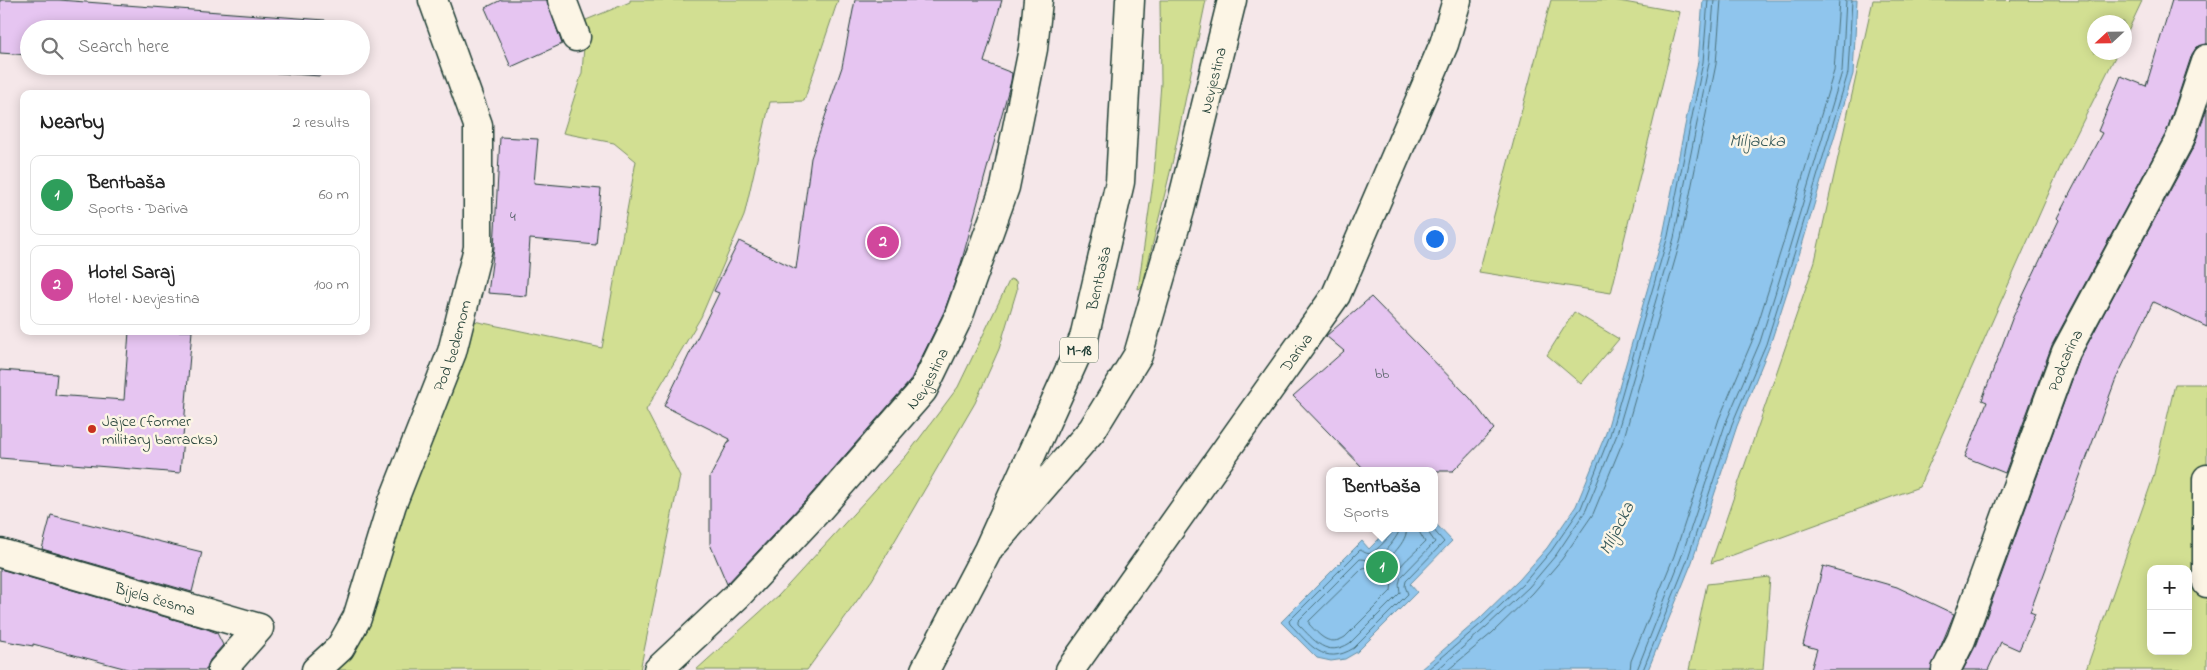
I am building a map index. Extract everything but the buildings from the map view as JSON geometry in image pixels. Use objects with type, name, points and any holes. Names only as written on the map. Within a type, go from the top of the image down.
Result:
[{"type":"street","name":"Pod bedemom","points":[[316,670],[340,648],[357,618],[392,504],[452,352],[478,248],[478,124],[433,0]]},
{"type":"street","points":[[562,0],[576,37]]},
{"type":"street","name":"Nevjestina","points":[[658,670],[738,595],[818,510],[923,390],[958,318],[1005,186],[1033,49],[1038,0]]},
{"type":"street","name":"Bentbaša","points":[[925,670],[988,550],[1084,338],[1120,182],[1130,0]]},
{"type":"street","name":"Nevjestina","points":[[988,550],[1092,430],[1138,355],[1180,210],[1232,0]]},
{"type":"street","name":"Dariva","points":[[1070,670],[1336,295],[1444,44],[1457,0]]},
{"type":"street","name":"Podcarina","points":[[1946,670],[1961,640],[2066,352],[2180,139],[2207,59]]},
{"type":"street","points":[[2207,479],[2207,583]]},
{"type":"street","name":"Bijela česma","points":[[0,554],[259,628],[222,670]]},
{"type":"green space","points":[[630,0],[838,0],[804,101],[770,102],[744,216],[701,317],[646,410],[680,476],[640,670],[335,670],[469,320],[602,348],[636,161],[614,143],[563,133],[582,73],[586,20],[630,2]]},
{"type":"green space","points":[[1160,0],[1206,0],[1172,164],[1143,284],[1138,289],[1154,175],[1161,83]]},
{"type":"green space","points":[[1551,0],[1613,0],[1680,12],[1611,293],[1479,272]]},
{"type":"green space","points":[[1873,0],[2142,1],[2132,22],[2132,15],[2087,15],[2087,60],[2114,60],[2063,161],[1919,487],[1711,563],[1815,261]]},
{"type":"green space","points":[[1010,279],[1016,281],[1017,290],[999,349],[975,403],[872,580],[807,670],[696,670],[779,595],[907,455],[958,387]]},
{"type":"green space","points":[[1574,312],[1619,339],[1581,384],[1547,355]]},
{"type":"green space","points":[[2175,384],[2207,384],[2207,670],[2086,670],[2153,478]]},
{"type":"green space","points":[[1770,577],[1763,670],[1689,670],[1707,584]]},
{"type":"water","name":"Miljacka","points":[[1703,0],[1857,0],[1853,74],[1770,345],[1737,426],[1692,562],[1648,670],[1420,670],[1479,619],[1520,579],[1547,548],[1576,506],[1606,433],[1663,235],[1698,61]]},
{"type":"water","points":[[1438,526],[1452,541],[1410,584],[1417,592],[1357,652],[1345,659],[1331,661],[1317,658],[1281,622],[1362,541],[1369,549],[1386,532],[1438,532]]},
{"type":"place","name":"Hotel Saraj","points":[[883,242]]},
{"type":"place","name":"Jajce (former military barracks)","points":[[92,429]]},
{"type":"place","name":"Bentbaša","points":[[1382,567]]}]
